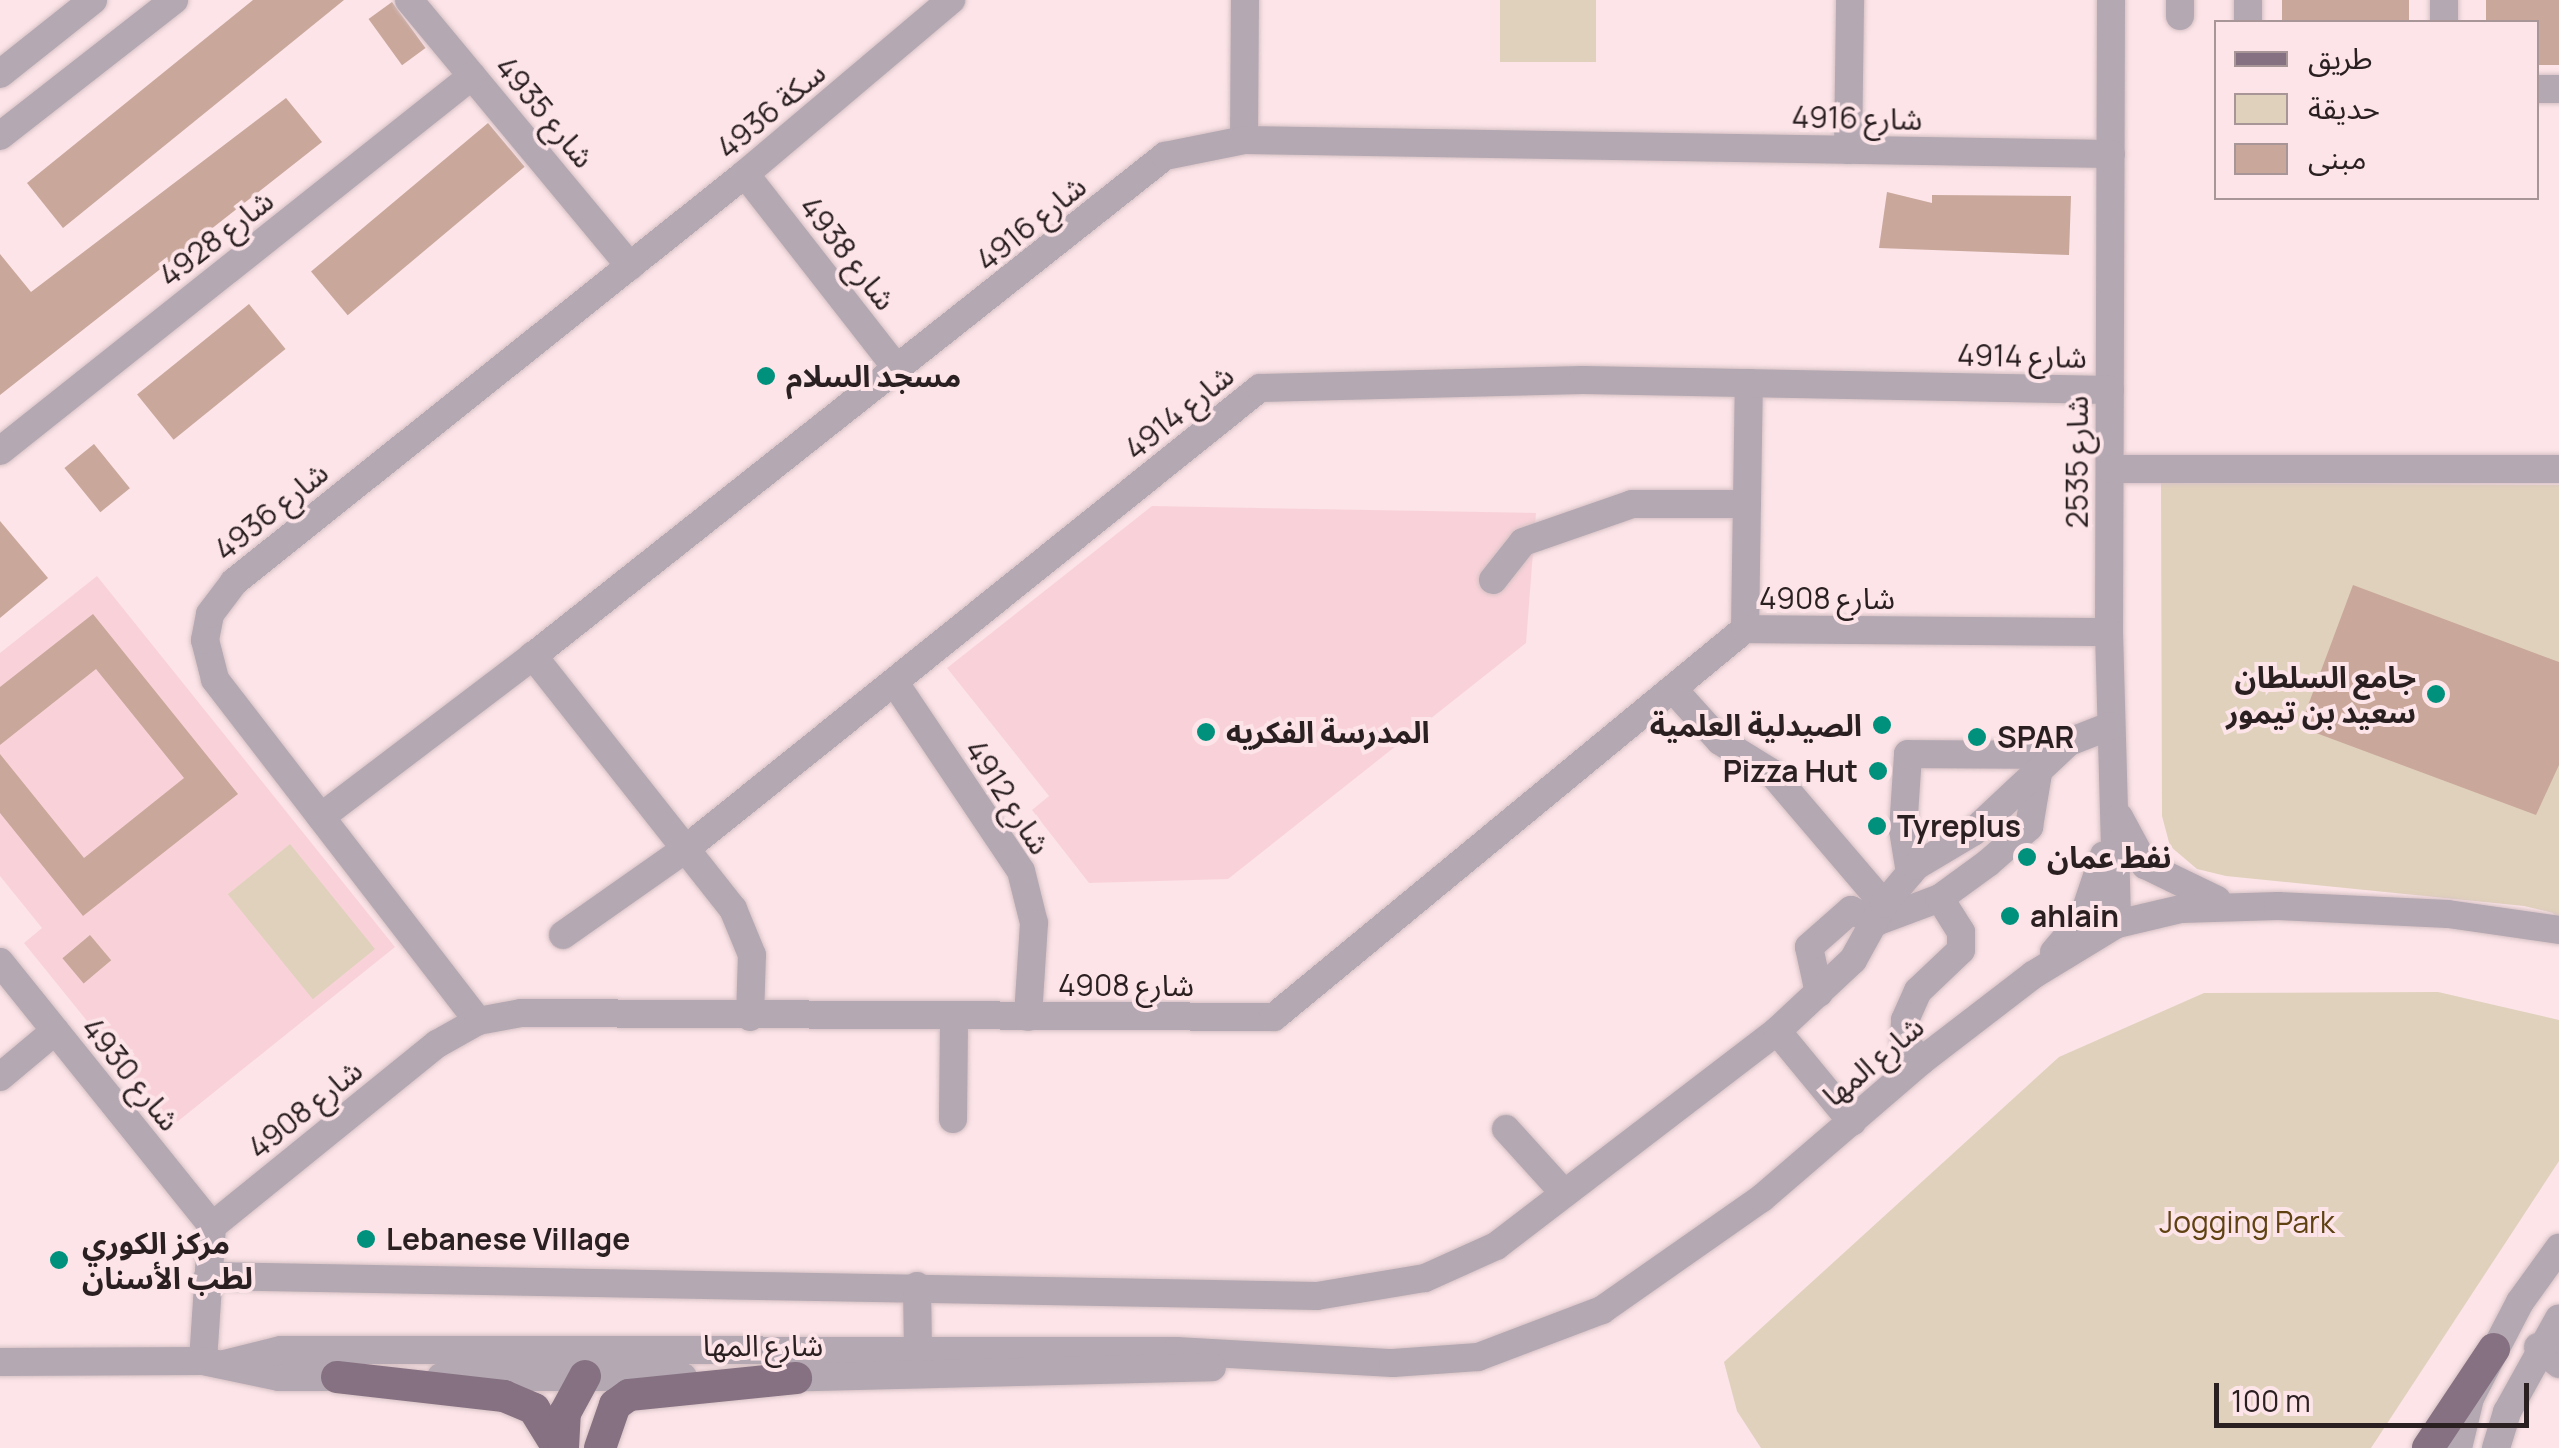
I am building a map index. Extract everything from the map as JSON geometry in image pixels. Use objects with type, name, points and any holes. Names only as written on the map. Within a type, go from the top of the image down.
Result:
[{"type":"main road","points":[[2428,1448],[2494,1350]]},
{"type":"main road","points":[[560,1448],[566,1413],[585,1376]]},
{"type":"main road","points":[[585,1376],[590,1448]]},
{"type":"main road","points":[[337,1377],[504,1396],[534,1409],[560,1448]]},
{"type":"main road","points":[[600,1448],[615,1406],[630,1395],[796,1378]]},
{"type":"street","points":[[0,74],[93,0]]},
{"type":"street","points":[[0,136],[174,0]]},
{"type":"street","name":"4935 شارع","points":[[409,0],[630,266]]},
{"type":"street","name":"سكة 4936","points":[[630,266],[951,0]]},
{"type":"street","points":[[1244,140],[1245,0]]},
{"type":"street","points":[[1848,150],[1850,0]]},
{"type":"street","name":"2535 شارع","points":[[2111,0],[2109,632],[2117,924]]},
{"type":"street","name":"4928 شارع","points":[[0,451],[472,76]]},
{"type":"street","name":"4916 شارع","points":[[321,818],[899,371],[1165,156],[1244,140],[2112,154]]},
{"type":"street","name":"شارع 4938","points":[[745,174],[899,371]]},
{"type":"street","name":"4936 شارع","points":[[478,1021],[215,679],[205,640],[216,602],[630,266]]},
{"type":"street","points":[[1746,629],[1749,383]]},
{"type":"street","name":"4914 شارع","points":[[563,935],[688,847],[1260,388],[1749,383],[2110,390]]},
{"type":"street","points":[[2110,469],[2559,469]]},
{"type":"street","points":[[1494,580],[1523,542],[1632,504],[1747,504]]},
{"type":"street","name":"4908 شارع","points":[[212,1226],[437,1044],[478,1021],[521,1012],[750,1017],[1274,1017],[1746,629],[2109,632]]},
{"type":"street","points":[[533,656],[688,847],[742,924],[754,972],[750,1017]]},
{"type":"street","name":"4912 شارع","points":[[894,683],[1021,871],[1034,924],[1028,1017]]},
{"type":"street","points":[[1673,689],[1720,741],[1772,773],[1880,913]]},
{"type":"street","points":[[208,1276],[1317,1296],[1363,1292],[1424,1278],[1496,1246],[1778,1031],[1853,960],[1880,913],[1910,873],[1973,832],[2046,761],[2110,726]]},
{"type":"street","points":[[1910,873],[1902,830],[1908,754],[2046,761]]},
{"type":"street","points":[[1819,993],[1809,947],[1852,910],[1880,913],[1940,898],[2029,827],[2046,761]]},
{"type":"street","points":[[2112,799],[2144,865],[2190,892],[2233,906]]},
{"type":"street","points":[[2033,975],[2077,926],[2095,894],[2112,799]]},
{"type":"street","points":[[1920,1061],[1904,1041],[1904,1020],[1918,991],[1961,950],[1961,932],[1940,898]]},
{"type":"street","name":"شارع المها","points":[[0,1362],[213,1362],[281,1350],[1176,1351],[1304,1359],[1478,1358],[1602,1310],[1762,1198],[1920,1061],[2033,975],[2117,924],[2233,906],[2448,914],[2559,930]]},
{"type":"street","name":"شارع المها","points":[[2515,926],[2559,945]]},
{"type":"street","name":"4930 شارع","points":[[0,962],[212,1226]]},
{"type":"street","points":[[954,1017],[954,1118]]},
{"type":"street","points":[[1778,1031],[1852,1122]]},
{"type":"street","points":[[0,1077],[55,1032]]},
{"type":"street","points":[[1506,1130],[1564,1193]]},
{"type":"street","points":[[212,1226],[208,1276],[213,1362]]},
{"type":"street","points":[[2458,1448],[2470,1398],[2494,1350],[2559,1248]]},
{"type":"street","points":[[916,1286],[918,1352]]},
{"type":"street","points":[[2496,1448],[2549,1356],[2559,1318]]},
{"type":"street","points":[[556,1352],[585,1376],[695,1352]]},
{"type":"street","name":"شارع المها","points":[[213,1362],[278,1377],[796,1378],[1175,1370],[1304,1359]]},
{"type":"shaded area","name":"المدرسة الفكريه","points":[[1152,506],[1536,513],[1526,643],[1228,879],[1089,883],[1032,810],[1049,796],[947,668]]},
{"type":"shaded area","points":[[97,576],[395,947],[172,1126],[24,943],[42,928],[0,876],[0,653]]},
{"type":"green space","points":[[1500,0],[1596,0],[1596,62],[1500,62]]},
{"type":"green space","points":[[2161,483],[2559,485],[2559,922],[2553,913],[2524,906],[2226,876],[2197,869],[2170,846],[2162,816]]},
{"type":"green space","points":[[290,844],[375,949],[313,999],[228,894]]},
{"type":"green space","name":"Jogging Park","points":[[2438,992],[2559,1020],[2559,1161],[2371,1448],[1761,1448],[1737,1411],[1724,1362],[2059,1057],[2204,993]]},
{"type":"building","points":[[253,0],[344,0],[63,228],[27,183]]},
{"type":"building","points":[[2282,0],[2409,0],[2409,20],[2282,20]]},
{"type":"building","points":[[2486,0],[2559,0],[2559,65],[2539,65],[2539,20],[2486,20]]},
{"type":"building","points":[[392,2],[426,48],[402,65],[369,19]]},
{"type":"building","points":[[286,98],[322,142],[0,395],[0,254],[31,292]]},
{"type":"building","points":[[488,123],[525,167],[348,315],[311,271]]},
{"type":"building","points":[[1887,192],[1932,203],[1932,195],[2071,196],[2069,255],[1879,248]]},
{"type":"building","points":[[249,304],[286,349],[174,440],[137,395]]},
{"type":"building","points":[[94,444],[130,488],[100,512],[64,468]]},
{"type":"building","points":[[0,521],[48,578],[0,618]]},
{"type":"building","name":"جامع السلطان سعيد بن تيمور","points":[[2353,585],[2559,662],[2559,765],[2536,815],[2300,727]]},
{"type":"building","points":[[93,614],[238,794],[83,916],[0,813],[0,754],[84,858],[184,778],[96,669],[0,745],[0,687]]},
{"type":"building","points":[[90,935],[111,960],[84,983],[62,958]]},
{"type":"place","name":"مسجد السلام","points":[[766,376]]},
{"type":"place","name":"جامع السلطان سعيد بن تيمور","points":[[2436,694]]},
{"type":"place","name":"الصيدلية العلمية","points":[[1882,725]]},
{"type":"place","name":"المدرسة الفكريه","points":[[1206,732]]},
{"type":"place","name":"SPAR","points":[[1977,737]]},
{"type":"place","name":"Pizza Hut","points":[[1878,771]]},
{"type":"place","name":"Tyreplus","points":[[1877,826]]},
{"type":"place","name":"نفط عمان","points":[[2027,857]]},
{"type":"place","name":"ahlain","points":[[2010,916]]},
{"type":"place","name":"Lebanese Village","points":[[366,1239]]},
{"type":"place","name":"مركز الكوري لطب الأسنان","points":[[59,1260]]}]
